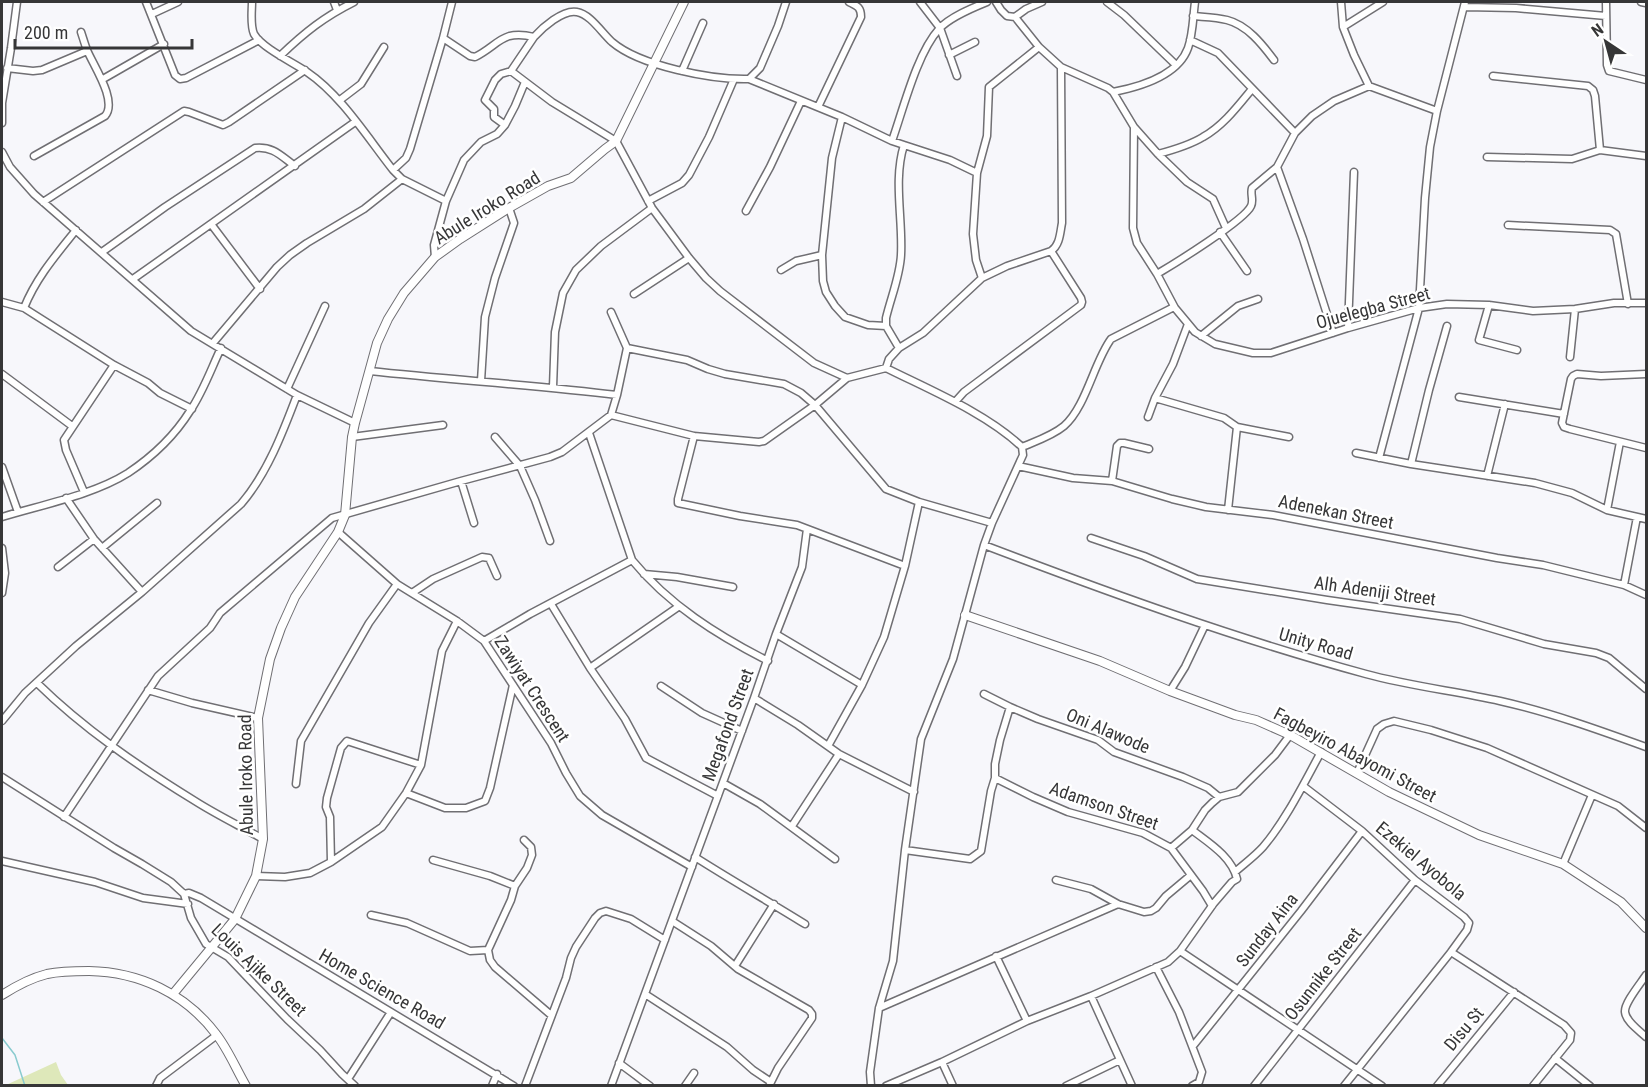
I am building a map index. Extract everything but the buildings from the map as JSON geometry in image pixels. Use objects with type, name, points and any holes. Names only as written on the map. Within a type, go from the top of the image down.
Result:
[{"type":"street","points":[[2,123],[2,103],[17,2]]},
{"type":"street","points":[[146,2],[175,75],[180,79],[259,40]]},
{"type":"street","points":[[152,14],[178,2]]},
{"type":"street","points":[[252,2],[253,32],[259,40],[319,80],[340,100],[402,179],[446,201]]},
{"type":"street","points":[[334,2],[337,10]]},
{"type":"street","points":[[280,56],[306,31],[337,10],[354,2]]},
{"type":"street","points":[[393,170],[406,158],[410,149],[452,2]]},
{"type":"street","name":"Abule Iroko Road","points":[[173,994],[235,919],[256,876],[263,839],[258,718],[270,659],[295,597],[338,532],[345,515],[355,423],[377,343],[388,319],[404,293],[435,257],[509,208],[548,186],[571,178],[616,141],[684,2]]},
{"type":"street","points":[[749,79],[760,68],[786,2]]},
{"type":"street","points":[[818,107],[861,17],[858,7],[849,2]]},
{"type":"street","points":[[920,2],[940,28],[957,76]]},
{"type":"street","points":[[892,141],[927,44],[940,28],[969,9],[987,2]]},
{"type":"street","points":[[996,2],[1007,16],[1015,17],[1041,2]]},
{"type":"street","points":[[1107,2],[1124,15],[1176,66]]},
{"type":"street","points":[[1113,92],[1134,88],[1151,81],[1176,66],[1187,52],[1195,2]]},
{"type":"street","points":[[1341,2],[1343,27],[1369,86]]},
{"type":"street","points":[[1343,27],[1383,2]]},
{"type":"street","points":[[1606,2],[1609,71],[1647,80]]},
{"type":"street","points":[[1641,2],[1647,3]]},
{"type":"street","points":[[1379,458],[1419,308],[1430,147],[1465,4],[1606,16]]},
{"type":"street","points":[[505,125],[494,117],[494,109],[485,100],[495,80],[501,74],[511,71],[534,37],[546,24],[573,11],[579,12],[613,42],[642,59],[682,71],[749,79],[842,117],[892,141],[950,160],[977,173]]},
{"type":"street","points":[[1193,16],[1228,20],[1246,29],[1262,44],[1274,60]]},
{"type":"street","points":[[1015,17],[1039,47],[1061,67],[1113,92],[1134,127],[1158,154],[1187,182],[1213,199],[1223,230],[1247,271]]},
{"type":"street","points":[[682,71],[703,23]]},
{"type":"street","points":[[34,156],[109,112],[110,106],[102,79],[87,51],[81,32]]},
{"type":"street","points":[[443,38],[475,57],[504,37],[523,34],[534,37]]},
{"type":"street","points":[[1190,40],[1218,53],[1294,134]]},
{"type":"street","points":[[949,55],[975,42]]},
{"type":"street","points":[[102,79],[164,44]]},
{"type":"street","points":[[340,100],[361,84],[384,47]]},
{"type":"street","points":[[982,278],[976,260],[974,234],[977,173],[987,136],[989,87],[1039,47]]},
{"type":"street","points":[[7,68],[42,70],[87,51]]},
{"type":"street","points":[[886,368],[889,359],[899,348],[923,333],[982,278],[1055,248],[1059,241],[1062,223],[1061,67]]},
{"type":"street","points":[[43,202],[184,111],[223,125],[305,70]]},
{"type":"street","points":[[511,71],[552,102],[616,141],[652,208],[689,258],[720,291],[814,363],[847,378]]},
{"type":"street","points":[[1493,76],[1588,86],[1593,90],[1595,96],[1600,150]]},
{"type":"street","points":[[648,201],[682,183],[689,175],[709,137],[734,79]]},
{"type":"street","points":[[435,257],[434,245],[446,201],[464,160],[481,142],[497,134],[505,125],[525,82]]},
{"type":"street","points":[[1157,274],[1242,217],[1252,206],[1252,188],[1277,167],[1294,134],[1312,116],[1334,100],[1369,86],[1437,111]]},
{"type":"street","points":[[1158,154],[1204,137],[1234,110],[1252,89]]},
{"type":"street","points":[[746,211],[801,101]]},
{"type":"street","points":[[842,117],[832,158],[822,255],[823,281],[826,292],[844,317],[868,325],[886,326]]},
{"type":"street","points":[[133,279],[355,122]]},
{"type":"street","points":[[1022,447],[1052,435],[1073,416],[1111,339],[1175,308],[1137,243],[1133,228],[1134,127]]},
{"type":"street","points":[[899,348],[886,326],[886,318],[900,269],[899,183],[903,145]]},
{"type":"street","points":[[102,252],[255,148],[271,148],[295,166]]},
{"type":"street","points":[[1487,157],[1572,159],[1600,150],[1647,156]]},
{"type":"street","points":[[2,152],[10,167],[43,202],[186,326],[297,395],[355,423]]},
{"type":"street","points":[[1277,167],[1333,333]]},
{"type":"street","points":[[1348,328],[1354,172]]},
{"type":"street","points":[[213,344],[290,255],[364,209],[402,179]]},
{"type":"street","points":[[481,381],[485,317],[495,278],[514,224],[509,208]]},
{"type":"street","points":[[553,387],[555,332],[563,293],[576,270],[601,246],[652,208]]},
{"type":"street","points":[[211,224],[260,289]]},
{"type":"street","points":[[1508,225],[1610,230],[1616,234],[1628,304]]},
{"type":"street","points":[[24,308],[30,292],[46,267],[76,230]]},
{"type":"street","points":[[955,402],[964,392],[1081,305],[1081,298],[1051,251]]},
{"type":"street","points":[[781,270],[796,261],[822,255]]},
{"type":"street","points":[[634,294],[689,258]]},
{"type":"street","points":[[1201,336],[1238,306],[1258,299]]},
{"type":"street","points":[[2,302],[24,308],[114,365],[148,382],[160,393],[192,409]]},
{"type":"street","name":"Ojuelegba Street","points":[[1175,308],[1201,336],[1215,344],[1253,353],[1271,353],[1419,308],[1448,304],[1489,305],[1533,311],[1575,309],[1614,303],[1647,303]]},
{"type":"street","points":[[1489,305],[1479,340],[1517,350]]},
{"type":"street","points":[[287,389],[325,306]]},
{"type":"street","points":[[1570,357],[1575,309]]},
{"type":"street","points":[[64,817],[158,676],[210,628],[220,613],[332,518],[520,466],[562,452],[611,415],[627,348],[611,312]]},
{"type":"street","points":[[1148,417],[1173,364],[1188,324]]},
{"type":"street","points":[[1411,464],[1447,326]]},
{"type":"street","points":[[2,517],[102,486],[127,474],[146,460],[176,431],[192,409],[221,348]]},
{"type":"street","points":[[627,348],[687,360],[725,374],[784,384],[801,393],[814,405],[886,489],[919,502],[992,523]]},
{"type":"street","points":[[84,492],[64,446],[64,440],[114,365]]},
{"type":"street","points":[[611,415],[693,436],[759,442],[764,441],[814,405],[847,378],[886,368],[955,402],[998,428],[1022,447],[1023,455],[984,545],[953,659],[921,739],[905,850],[893,961],[879,1008],[870,1072],[871,1086]]},
{"type":"street","points":[[369,371],[617,395]]},
{"type":"street","points":[[2,374],[72,426]]},
{"type":"street","points":[[1647,374],[1601,376],[1577,374],[1571,379],[1562,423],[1564,427],[1647,448]]},
{"type":"street","points":[[3,721],[25,693],[76,646],[142,592],[241,504],[250,494],[272,452],[297,395]]},
{"type":"street","points":[[1459,397],[1564,414]]},
{"type":"street","points":[[1155,398],[1224,418],[1238,427],[1289,437]]},
{"type":"street","points":[[1487,476],[1505,404]]},
{"type":"street","points":[[352,437],[443,425]]},
{"type":"street","points":[[1228,510],[1238,427]]},
{"type":"street","name":"Megafond Street","points":[[589,433],[632,560],[643,574],[678,607],[729,641],[768,662],[611,1086]]},
{"type":"street","points":[[693,436],[678,503],[797,525],[905,566]]},
{"type":"street","points":[[495,437],[520,466],[550,542]]},
{"type":"street","points":[[1607,510],[1620,442]]},
{"type":"street","points":[[1112,481],[1117,446],[1120,443],[1149,448]]},
{"type":"street","points":[[1356,453],[1554,487],[1607,510],[1647,519]]},
{"type":"street","name":"Adenekan Street","points":[[1018,466],[1073,478],[1112,481],[1172,499],[1228,510],[1273,515],[1543,565],[1624,585],[1647,595]]},
{"type":"street","points":[[2,467],[18,512]]},
{"type":"street","points":[[461,481],[474,523]]},
{"type":"street","points":[[66,498],[94,539],[142,592]]},
{"type":"street","points":[[828,746],[862,685],[884,637],[905,566],[919,502]]},
{"type":"street","points":[[102,548],[157,503]]},
{"type":"street","points":[[1624,585],[1637,517]]},
{"type":"street","points":[[768,662],[776,634],[802,567],[807,529]]},
{"type":"street","name":"Zawiyat Crescent","points":[[338,532],[397,584],[484,641],[551,743],[580,796],[602,815],[692,867]]},
{"type":"street","name":"Alh Adeniji Street","points":[[1091,537],[1144,556],[1197,579],[1460,619],[1544,644],[1596,653],[1609,658],[1647,689]]},
{"type":"street","points":[[58,567],[94,539]]},
{"type":"street","name":"Unity Road","points":[[984,545],[1205,625],[1369,675],[1501,701],[1647,747]]},
{"type":"street","points":[[2,548],[5,573],[2,593]]},
{"type":"street","points":[[412,592],[433,579],[482,557],[489,558],[497,576]]},
{"type":"street","points":[[484,641],[632,560]]},
{"type":"street","points":[[643,574],[677,577],[733,587]]},
{"type":"street","points":[[296,784],[301,741],[369,623],[397,584]]},
{"type":"street","points":[[551,604],[590,668],[625,719],[646,758],[718,796]]},
{"type":"street","points":[[590,668],[678,607]]},
{"type":"street","name":"Fagbeyiro Abayomi Street","points":[[965,615],[1100,661],[1170,691],[1235,715],[1256,720],[1290,735],[1389,792],[1479,835],[1563,864],[1622,902],[1647,928]]},
{"type":"street","points":[[256,876],[285,877],[310,873],[331,862],[382,827],[406,793],[421,765],[442,651],[456,621]]},
{"type":"street","points":[[1170,691],[1185,667],[1205,625]]},
{"type":"street","points":[[776,634],[862,685]]},
{"type":"street","points":[[37,683],[56,702],[112,747],[196,802],[263,839]]},
{"type":"street","points":[[406,793],[445,808],[466,807],[485,801],[490,788],[513,685]]},
{"type":"street","points":[[661,686],[702,713],[742,731]]},
{"type":"street","points":[[148,690],[258,718]]},
{"type":"street","name":"Oni Alawode","points":[[984,694],[1010,707],[1098,740],[1114,752],[1183,777],[1208,788],[1220,797]]},
{"type":"street","points":[[754,698],[839,754],[914,792]]},
{"type":"street","points":[[905,850],[970,859],[981,851],[995,778],[995,764],[1010,707]]},
{"type":"street","points":[[1357,773],[1377,729],[1384,723],[1394,721],[1487,748],[1618,806],[1647,828]]},
{"type":"street","points":[[1171,848],[1192,830],[1205,810],[1220,797],[1238,792],[1275,755],[1290,735]]},
{"type":"street","points":[[331,862],[330,817],[326,807],[327,798],[341,748],[347,741],[421,765]]},
{"type":"street","points":[[1235,872],[1272,836],[1321,752]]},
{"type":"street","points":[[792,826],[839,754]]},
{"type":"street","name":"Louis Ajike Street","points":[[2,777],[162,876],[184,894],[191,918],[206,944],[228,957],[355,1086]]},
{"type":"street","name":"Adamson Street","points":[[995,778],[1068,812],[1143,833],[1171,848],[1212,906]]},
{"type":"street","points":[[723,783],[760,804],[835,859]]},
{"type":"street","name":"Ezekiel Ayobola","points":[[1303,786],[1362,831],[1415,880],[1464,917],[1469,924],[1451,952],[1344,1086]]},
{"type":"street","points":[[1563,864],[1592,795]]},
{"type":"street","points":[[886,1086],[1027,1021],[1168,962],[1180,951],[1212,906],[1237,879],[1235,872],[1221,853],[1192,830]]},
{"type":"street","name":"Sunday Aina","points":[[1193,1046],[1362,831]]},
{"type":"street","points":[[524,840],[531,847],[532,855],[527,868],[515,886],[489,950],[490,960],[495,967],[551,1015]]},
{"type":"street","points":[[695,857],[805,924]]},
{"type":"street","points":[[433,860],[490,876],[515,886]]},
{"type":"street","points":[[2,861],[95,882],[143,898],[188,904]]},
{"type":"street","points":[[1056,880],[1091,889],[1118,904],[1144,912],[1151,911],[1191,875]]},
{"type":"street","name":"Osunnike Street","points":[[1254,1086],[1415,880]]},
{"type":"street","name":"Home Science Road","points":[[184,894],[189,893],[201,898],[514,1086]]},
{"type":"street","points":[[735,966],[774,904]]},
{"type":"street","points":[[879,1008],[1118,904]]},
{"type":"street","points":[[525,1086],[576,947],[595,918],[606,911],[631,919],[664,940]]},
{"type":"street","points":[[371,915],[407,923],[470,951],[489,950]]},
{"type":"street","points":[[645,994],[727,1047],[770,1084],[778,1068],[812,1018],[809,1010],[735,966],[711,946],[672,921]]},
{"type":"street","points":[[1180,951],[1382,1086]]},
{"type":"street","points":[[1451,952],[1564,1025],[1571,1033],[1570,1040],[1533,1086]]},
{"type":"street","points":[[996,957],[1027,1021]]},
{"type":"street","points":[[1156,967],[1179,1012],[1202,1072],[1199,1082],[1192,1086]]},
{"type":"street","points":[[2,995],[32,979],[68,971],[108,972],[138,978],[173,994],[196,1011],[217,1035],[246,1086]]},
{"type":"street","points":[[1647,975],[1627,1003],[1625,1012],[1628,1019],[1647,1037]]},
{"type":"street","name":"Disu St","points":[[1437,1086],[1514,992]]},
{"type":"street","points":[[1090,996],[1132,1086]]},
{"type":"street","points":[[348,1079],[391,1012]]},
{"type":"street","points":[[156,1086],[160,1078],[217,1035]]},
{"type":"street","points":[[1555,1058],[1590,1086]]},
{"type":"street","points":[[1065,1086],[1120,1060]]},
{"type":"street","points":[[942,1062],[953,1086]]},
{"type":"street","points":[[619,1063],[650,1086]]},
{"type":"street","points":[[685,1086],[694,1073]]},
{"type":"street","points":[[492,1086],[497,1074]]},
{"type":"green space","points":[[56,1062],[68,1085],[6,1085]]},
{"type":"waterway","points":[[2,1038],[15,1055],[25,1086]]}]
